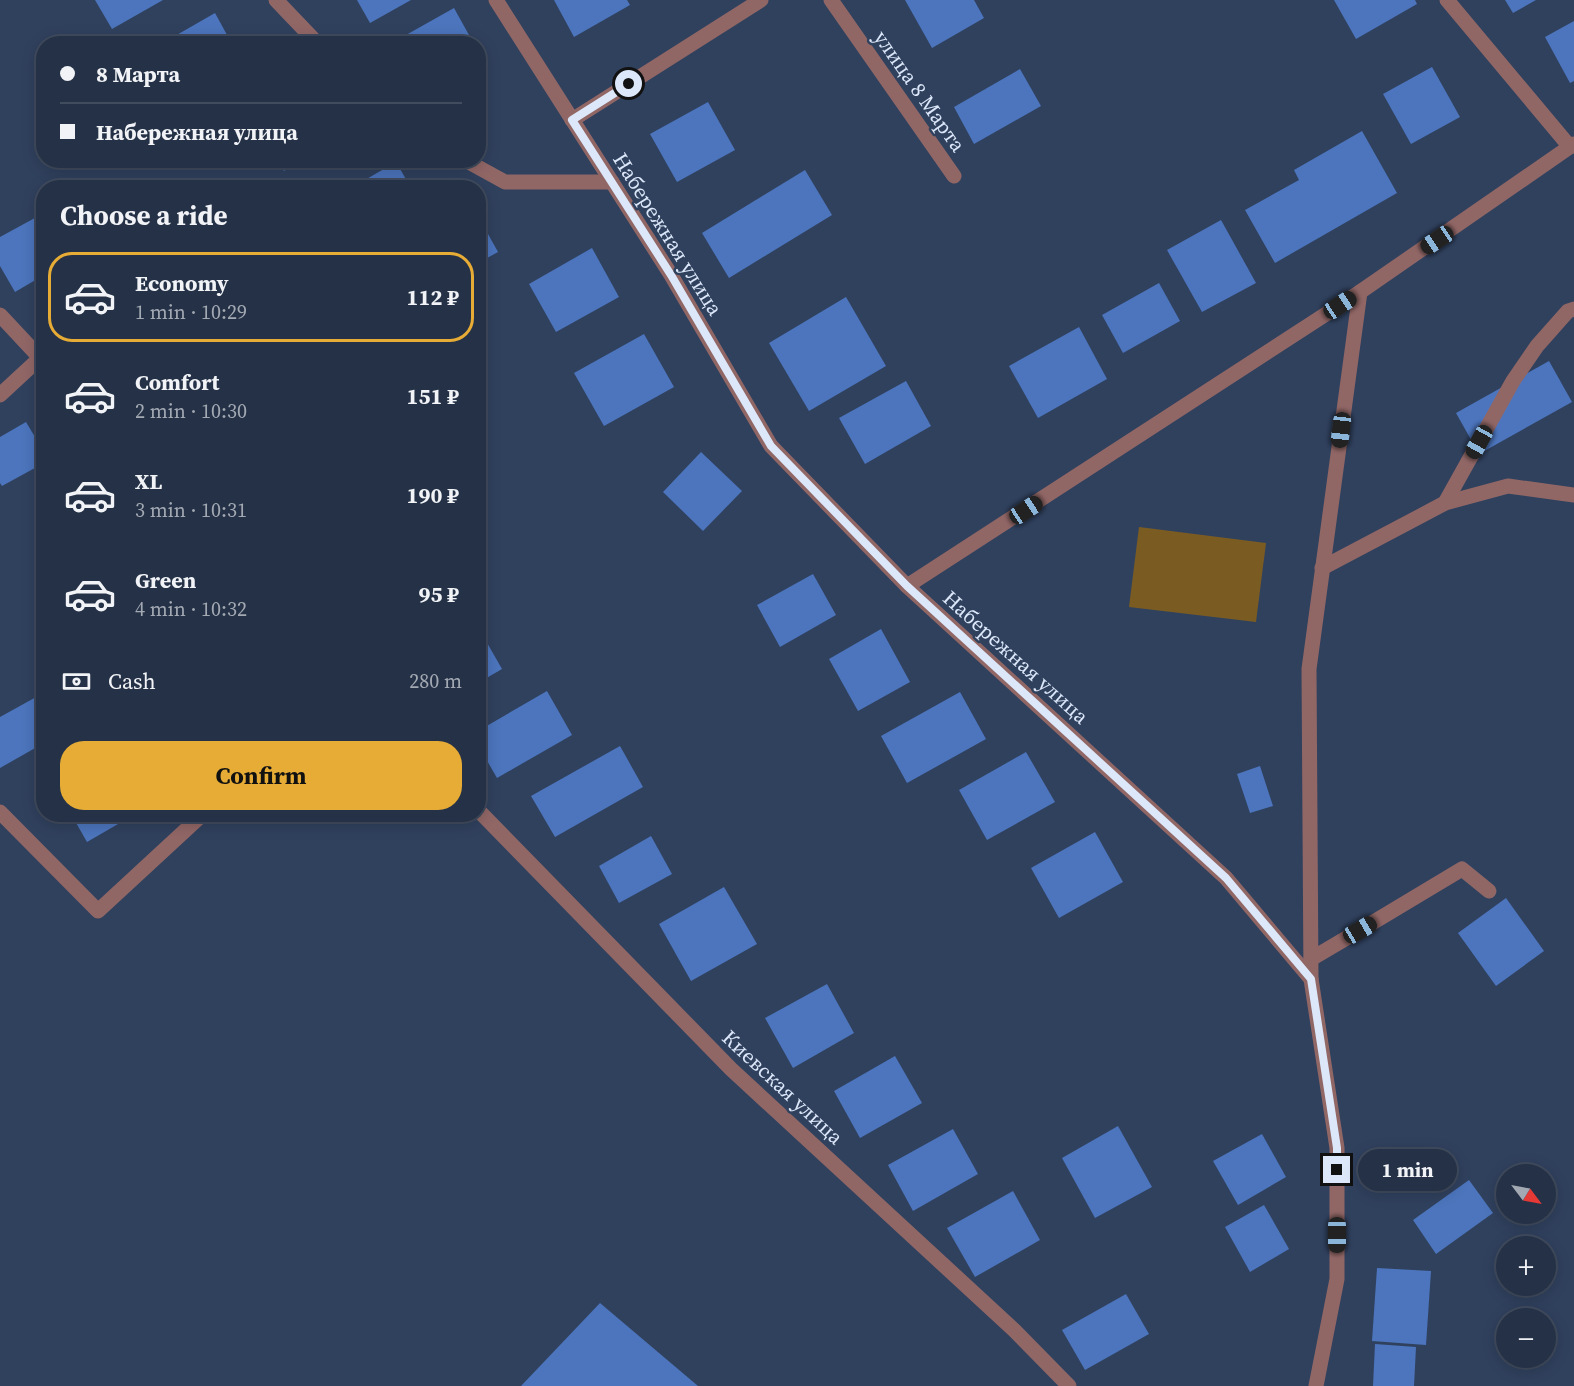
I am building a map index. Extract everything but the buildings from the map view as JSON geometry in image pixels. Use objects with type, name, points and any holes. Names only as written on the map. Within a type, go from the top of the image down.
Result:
[{"type":"street","points":[[276,0],[310,36]]},
{"type":"street","name":"Набережная улица","points":[[496,0],[671,275],[771,446],[907,586],[1226,878],[1311,979]]},
{"type":"street","points":[[572,120],[761,0]]},
{"type":"street","name":"улица 8 Марта","points":[[831,0],[954,176]]},
{"type":"street","points":[[907,586],[1360,292],[1572,146],[1447,0]]},
{"type":"street","points":[[480,168],[505,182],[612,182]]},
{"type":"street","points":[[1316,1386],[1337,1279],[1337,1148],[1311,979],[1309,669],[1360,292]]},
{"type":"street","points":[[1445,503],[1513,381],[1537,346],[1568,310],[1574,309]]},
{"type":"street","points":[[0,315],[36,354]]},
{"type":"street","points":[[0,395],[36,365]]},
{"type":"street","points":[[1322,568],[1445,503],[1508,486],[1574,495]]},
{"type":"street","points":[[0,812],[98,911],[194,822]]},
{"type":"street","name":"Киевская улица","points":[[486,818],[731,1069],[1014,1330],[1068,1386]]},
{"type":"street","points":[[1311,959],[1462,869],[1489,891]]},
{"type":"shaded area","points":[[1139,527],[1266,543],[1256,622],[1129,607]]},
{"type":"route","points":[[629,84],[572,120],[671,275],[771,446],[907,586],[1226,878],[1311,979],[1337,1148],[1337,1170]]}]
